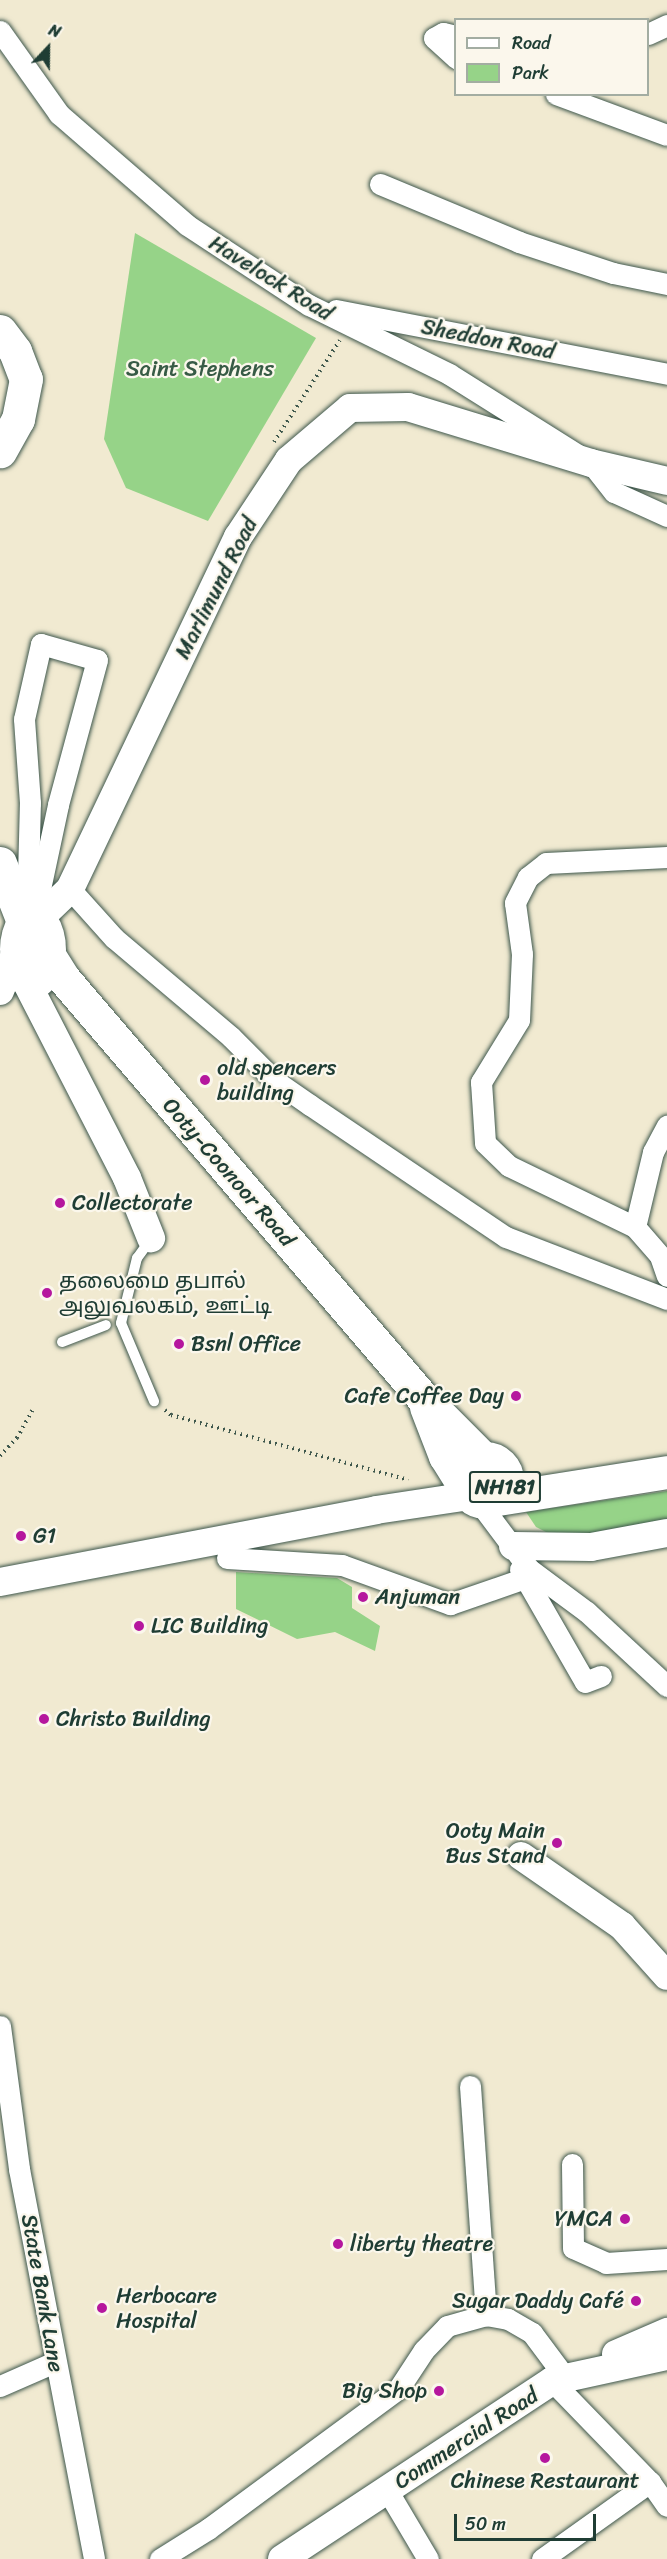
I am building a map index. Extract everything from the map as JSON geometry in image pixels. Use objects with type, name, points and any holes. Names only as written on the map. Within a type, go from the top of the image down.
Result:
[{"type":"highway","points":[[0,331],[15,351],[26,379],[18,419],[0,451]]},
{"type":"highway","name":"Ooty-Coonoor Road","points":[[0,863],[24,928],[64,979],[422,1397],[483,1485]]},
{"type":"highway","name":"NH181","points":[[483,1485],[575,1487],[667,1472]]},
{"type":"street","points":[[649,34],[667,26]]},
{"type":"street","name":"Havelock Road","points":[[0,31],[59,114],[187,225],[309,305],[449,374],[591,464],[614,492],[667,516]]},
{"type":"street","points":[[454,36],[443,33],[434,38],[454,56]]},
{"type":"street","points":[[560,96],[667,135]]},
{"type":"street","points":[[380,184],[519,242],[613,273],[667,284]]},
{"type":"street","name":"Sheddon Road","points":[[309,305],[667,374]]},
{"type":"street","name":"Marlimund Road","points":[[24,928],[70,889],[238,537],[289,460],[350,408],[408,407],[591,464],[667,481]]},
{"type":"street","points":[[0,991],[24,928],[97,660],[41,644],[24,719],[30,803],[24,928],[151,1238]]},
{"type":"street","points":[[667,856],[546,863],[528,877],[515,903],[522,954],[519,1020],[481,1083],[485,1143],[509,1166],[635,1227],[660,1256],[667,1276]]},
{"type":"street","points":[[70,889],[114,938],[231,1037],[274,1080],[310,1105],[506,1237],[667,1299]]},
{"type":"street","points":[[635,1227],[653,1152],[667,1126]]},
{"type":"street","points":[[0,1582],[376,1510],[483,1485],[513,1546],[525,1578],[585,1682],[601,1676]]},
{"type":"street","points":[[513,1546],[591,1547],[667,1533]]},
{"type":"street","points":[[513,1546],[529,1569],[587,1612],[667,1686]]},
{"type":"street","points":[[226,1558],[342,1565],[450,1604],[525,1578]]},
{"type":"street","points":[[521,1857],[622,1926],[667,1976]]},
{"type":"street","name":"State Bank Lane","points":[[0,2026],[19,2169],[94,2559]]},
{"type":"street","points":[[470,2086],[486,2315]]},
{"type":"street","points":[[572,2164],[573,2248],[606,2264],[667,2259]]},
{"type":"street","points":[[160,2559],[208,2529],[399,2388],[424,2350],[447,2326],[486,2315],[508,2319],[532,2333],[558,2379],[650,2482],[667,2506]]},
{"type":"street","points":[[558,2379],[667,2332]]},
{"type":"street","name":"Commercial Road","points":[[282,2559],[558,2379],[667,2356]]},
{"type":"street","points":[[0,2386],[55,2362]]},
{"type":"street","points":[[542,2559],[650,2482]]},
{"type":"street","points":[[387,2490],[428,2559]]},
{"type":"lane","points":[[151,1238],[137,1257],[121,1323],[154,1401]]},
{"type":"lane","points":[[62,1342],[106,1324]]},
{"type":"path","points":[[272,446],[348,324]]},
{"type":"path","points":[[0,1456],[17,1438],[34,1407]]},
{"type":"path","points":[[171,1414],[414,1482]]},
{"type":"green space","name":"Saint Stephens","points":[[135,233],[316,338],[208,521],[126,488],[104,439]]},
{"type":"green space","points":[[667,1491],[667,1525],[558,1538],[536,1527],[526,1512]]},
{"type":"green space","points":[[236,1572],[337,1578],[352,1587],[352,1608],[380,1626],[375,1651],[335,1632],[297,1639],[236,1609]]},
{"type":"place","name":"old spencers building","points":[[205,1080]]},
{"type":"place","name":"Collectorate","points":[[60,1203]]},
{"type":"place","name":"தலைமை தபால் அலுவலகம், ஊட்டி","points":[[47,1293]]},
{"type":"place","name":"Bsnl Office","points":[[179,1344]]},
{"type":"place","name":"Cafe Coffee Day","points":[[516,1396]]},
{"type":"place","name":"G1","points":[[21,1536]]},
{"type":"place","name":"Anjuman","points":[[363,1597]]},
{"type":"place","name":"LIC Building","points":[[139,1626]]},
{"type":"place","name":"Christo Building","points":[[44,1719]]},
{"type":"place","name":"Ooty Main Bus Stand","points":[[557,1843]]},
{"type":"place","name":"YMCA","points":[[625,2219]]},
{"type":"place","name":"liberty theatre","points":[[338,2244]]},
{"type":"place","name":"Sugar Daddy Café","points":[[636,2301]]},
{"type":"place","name":"Herbocare Hospital","points":[[102,2308]]},
{"type":"place","name":"Big Shop","points":[[439,2391]]},
{"type":"place","name":"Chinese Restaurant","points":[[545,2458]]}]
